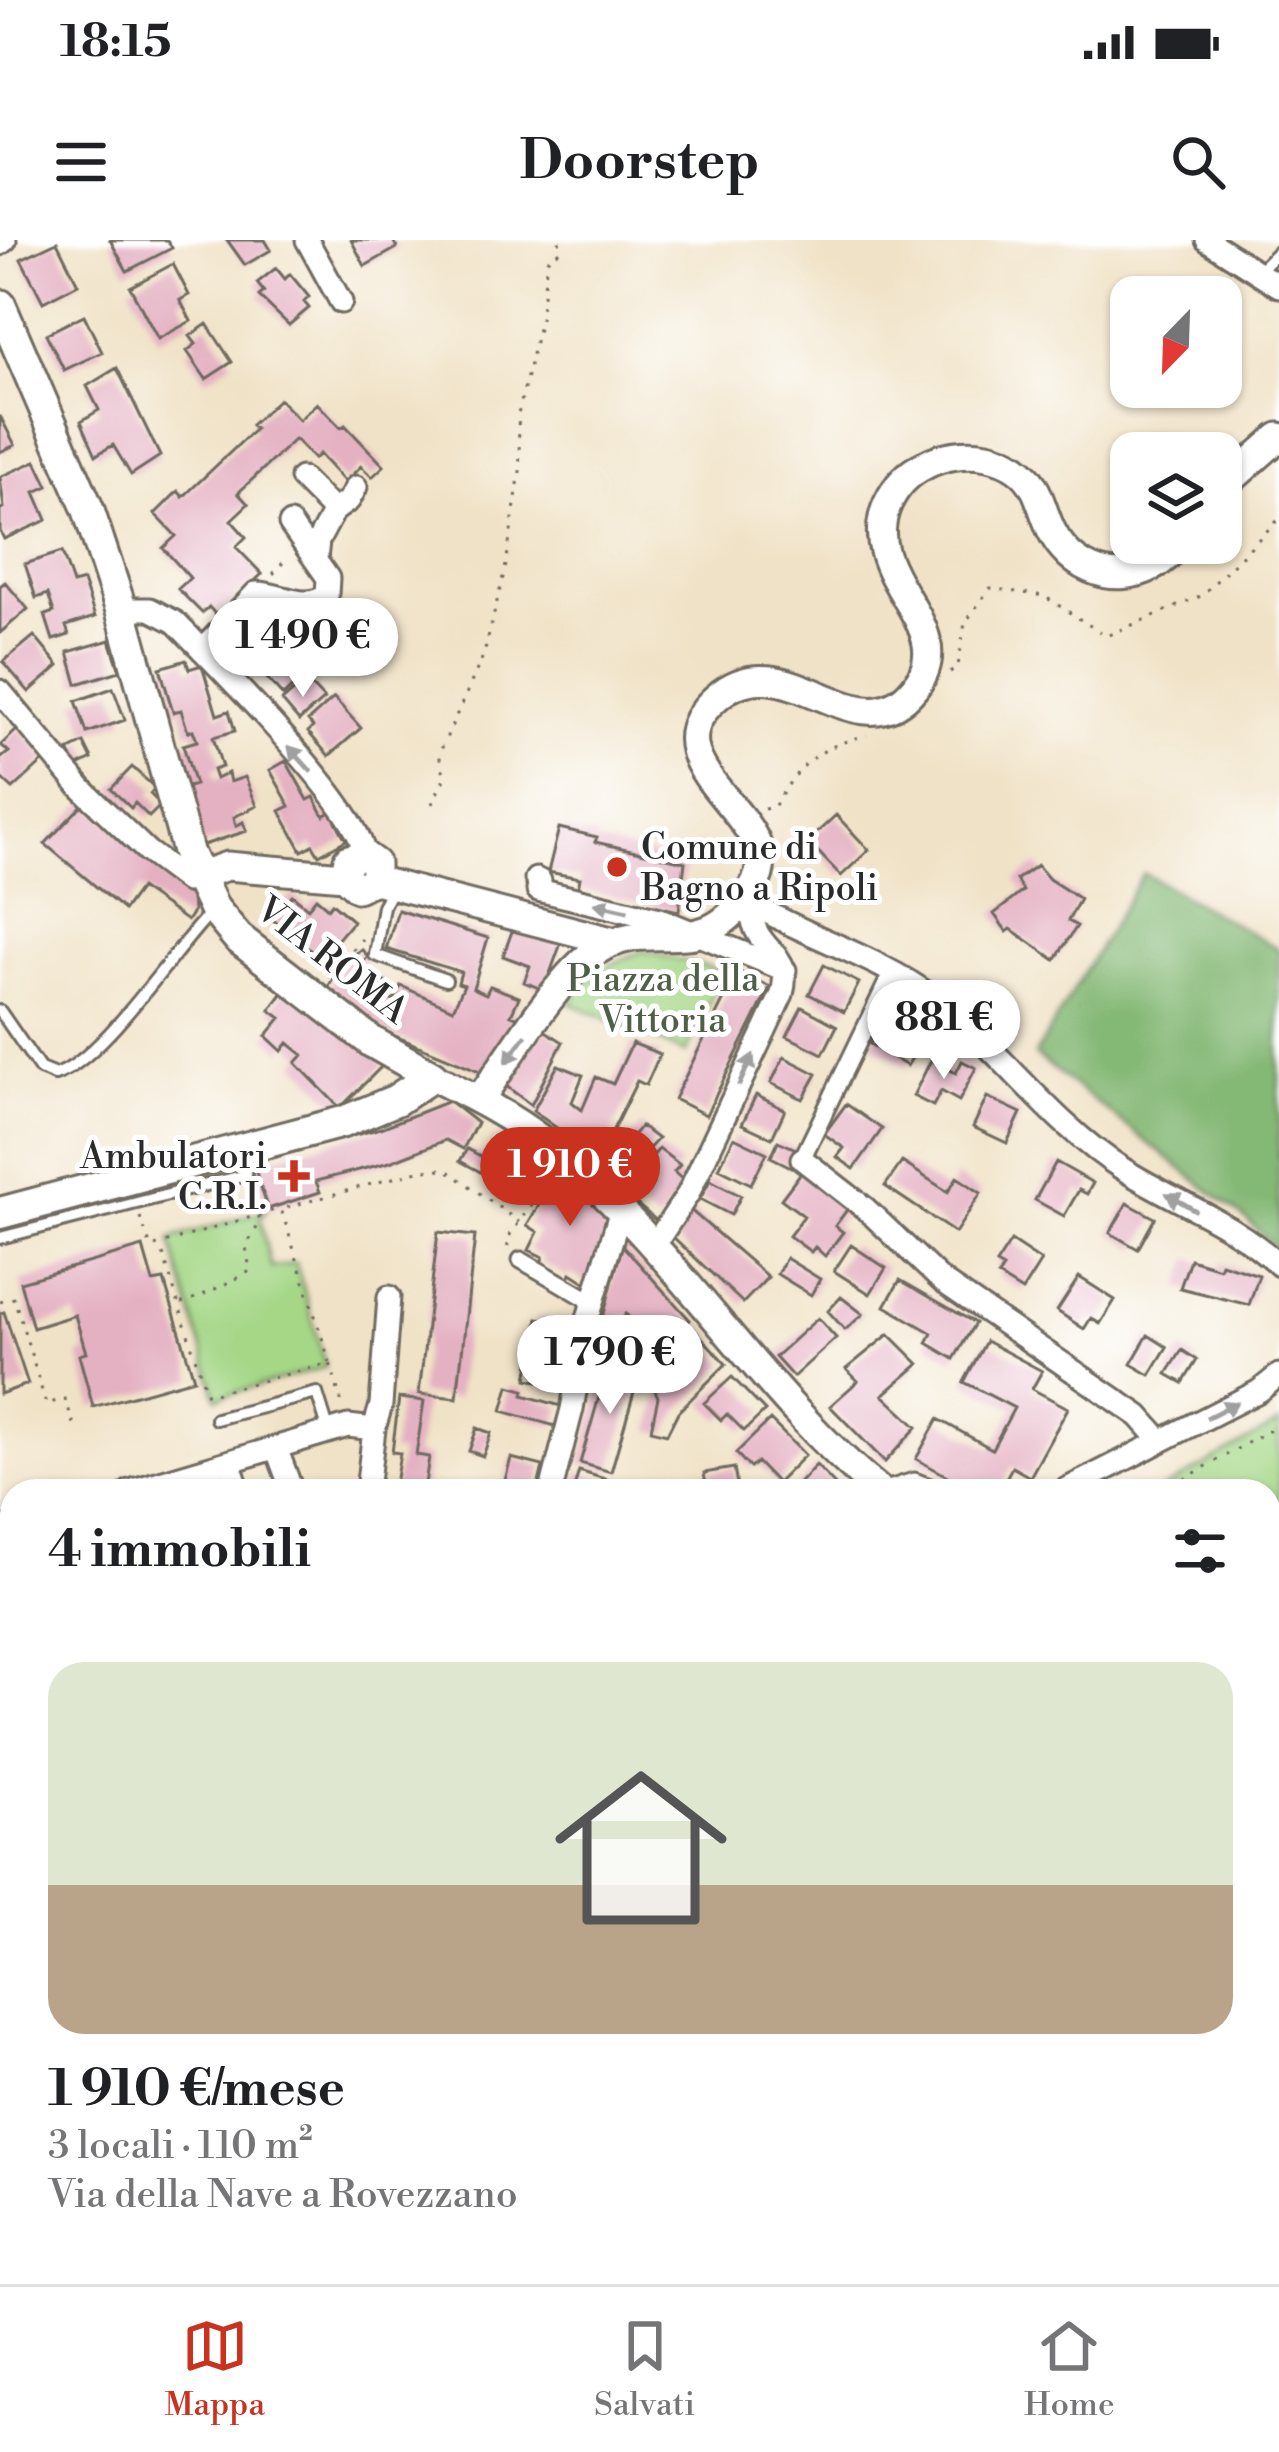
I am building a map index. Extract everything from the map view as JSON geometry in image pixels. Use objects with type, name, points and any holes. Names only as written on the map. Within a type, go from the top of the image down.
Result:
[{"type":"main road","name":"VIA ROMA","points":[[0,305],[72,467],[121,609],[178,820],[214,909],[238,938],[385,1051],[433,1076]]},
{"type":"main road","points":[[0,1213],[374,1111],[433,1076]]},
{"type":"street","points":[[307,240],[341,302]]},
{"type":"street","points":[[1207,240],[1279,286]]},
{"type":"street","points":[[1242,471],[1273,445]]},
{"type":"street","points":[[479,1100],[569,976],[597,950],[615,942],[695,935],[716,928],[745,899],[763,864],[754,838],[695,757],[698,726],[717,696],[735,683],[775,678],[840,705],[872,711],[907,696],[924,673],[925,632],[884,561],[880,535],[894,491],[922,466],[976,455],[1012,464],[1036,491],[1062,548],[1095,571],[1114,575],[1149,570],[1156,564]]},
{"type":"street","points":[[302,478],[334,511]]},
{"type":"street","points":[[316,559],[318,541],[334,511],[349,500],[356,487]]},
{"type":"street","points":[[202,650],[256,593],[274,593],[301,604],[316,603],[327,595],[328,578],[290,524]]},
{"type":"street","points":[[121,609],[150,608],[166,614],[202,650],[330,793],[358,833],[377,874],[615,942]]},
{"type":"street","points":[[0,691],[81,788],[148,852],[187,880],[227,866],[344,876],[357,888],[377,874]]},
{"type":"street","points":[[536,880],[540,881],[538,890],[660,919],[785,970]]},
{"type":"street","points":[[652,1247],[688,1195],[782,994],[785,970],[758,934],[745,899]]},
{"type":"street","points":[[745,899],[892,973],[945,1007],[1085,1142],[1279,1264]]},
{"type":"street","points":[[892,973],[802,1159],[866,1209],[942,1281],[1139,1416],[1161,1441]]},
{"type":"street","name":"VIA ROMA","points":[[433,1076],[542,1139],[652,1247],[806,1424],[867,1479]]},
{"type":"street","points":[[554,1479],[592,1302],[620,1213]]},
{"type":"street","points":[[520,1260],[592,1302]]},
{"type":"street","points":[[368,1479],[381,1405],[389,1297]]},
{"type":"street","points":[[1087,1479],[1259,1391],[1279,1375]]},
{"type":"street","points":[[171,1479],[348,1426],[374,1429]]},
{"type":"street","points":[[277,1450],[288,1479]]},
{"type":"street","points":[[230,1462],[235,1479]]},
{"type":"lane","points":[[1256,273],[1279,251]]},
{"type":"lane","points":[[377,874],[383,906],[375,955],[446,980]]},
{"type":"lane","points":[[0,1011],[40,1069],[55,1075],[71,1069],[214,909]]},
{"type":"lane","points":[[0,1238],[246,1174],[238,1149]]},
{"type":"lane","points":[[215,1419],[317,1394],[329,1432]]},
{"type":"path","points":[[432,805],[445,777],[439,754],[484,654],[495,616],[520,471],[518,416],[540,320],[547,260],[561,250],[559,240]]},
{"type":"path","points":[[942,677],[958,666],[965,623],[991,588],[1044,596],[1106,635],[1202,596],[1279,519]]},
{"type":"path","points":[[737,813],[774,807],[796,770],[832,744],[883,730]]},
{"type":"path","points":[[316,998],[333,970],[366,934]]},
{"type":"path","points":[[520,1260],[508,1252],[507,1239],[559,1165]]},
{"type":"path","points":[[136,1204],[151,1246],[267,1210],[422,1170],[446,1169],[519,1222]]},
{"type":"path","points":[[281,1209],[330,1363]]},
{"type":"path","points":[[181,1303],[193,1302],[213,1286],[246,1275],[251,1266],[246,1246],[259,1224],[260,1212]]},
{"type":"path","points":[[164,1254],[207,1395]]},
{"type":"path","points":[[0,1302],[14,1298],[46,1404],[65,1399],[74,1424]]},
{"type":"path","points":[[1184,1479],[1279,1425]]},
{"type":"green space","points":[[1143,873],[1279,949],[1279,1251],[1246,1219],[1035,1055]]},
{"type":"green space","name":"Piazza della Vittoria","points":[[643,951],[724,971],[686,1053],[570,1003],[601,971]]},
{"type":"green space","points":[[267,1210],[260,1218],[271,1268],[296,1263],[326,1367],[217,1398],[170,1239]]},
{"type":"green space","points":[[1279,1423],[1279,1479],[1180,1479]]},
{"type":"building","points":[[110,240],[167,240],[172,248],[127,271]]},
{"type":"building","points":[[227,240],[265,240],[271,250],[245,265]]},
{"type":"building","points":[[351,240],[393,240],[397,248],[365,266]]},
{"type":"building","points":[[57,242],[78,284],[43,302],[21,259]]},
{"type":"building","points":[[173,264],[189,295],[180,300],[191,321],[158,339],[130,287]]},
{"type":"building","points":[[276,268],[285,279],[290,274],[309,297],[304,302],[309,308],[289,325],[259,296],[264,292],[257,283]]},
{"type":"building","points":[[84,315],[102,352],[64,370],[46,334]]},
{"type":"building","points":[[207,324],[232,362],[206,379],[187,351],[196,344],[190,336]]},
{"type":"building","points":[[117,368],[160,456],[131,475],[113,445],[96,455],[81,421],[99,410],[87,386]]},
{"type":"building","points":[[279,399],[299,420],[317,403],[384,466],[372,477],[361,466],[345,482],[319,454],[314,459],[295,439],[238,493],[248,504],[231,520],[246,537],[236,547],[262,574],[217,616],[209,607],[202,613],[178,589],[190,578],[163,548],[176,536],[155,514],[178,491],[183,497],[255,429],[251,425]]},
{"type":"building","points":[[0,416],[15,445],[0,452]]},
{"type":"building","points":[[36,461],[48,486],[35,492],[47,520],[4,539],[0,477]]},
{"type":"building","points":[[62,552],[73,584],[83,581],[95,617],[66,626],[69,635],[53,640],[45,615],[54,612],[48,594],[36,598],[25,564]]},
{"type":"building","points":[[5,582],[28,609],[0,633],[0,586]]},
{"type":"building","points":[[276,611],[293,630],[304,622],[325,644],[306,661],[292,660],[260,625]]},
{"type":"building","points":[[258,633],[300,680],[283,696],[236,652]]},
{"type":"building","points":[[34,636],[59,666],[29,692],[3,662]]},
{"type":"building","points":[[110,640],[120,671],[77,684],[68,652]]},
{"type":"building","points":[[186,660],[189,669],[202,665],[217,715],[229,711],[235,731],[213,737],[222,767],[213,770],[216,779],[228,773],[230,782],[245,777],[257,806],[234,817],[236,826],[243,822],[247,831],[200,846],[184,788],[195,785],[183,745],[197,741],[193,730],[188,732],[181,710],[173,712],[160,668]]},
{"type":"building","points":[[306,680],[324,699],[299,721],[282,701]]},
{"type":"building","points":[[113,688],[125,720],[87,733],[76,701]]},
{"type":"building","points":[[334,698],[361,728],[329,756],[308,732],[313,727],[308,721]]},
{"type":"building","points":[[19,728],[46,759],[13,789],[0,777],[0,759],[9,752],[1,745]]},
{"type":"building","points":[[84,743],[92,759],[76,767],[68,751]]},
{"type":"building","points":[[286,761],[308,800],[314,797],[324,816],[331,812],[346,840],[319,855],[313,845],[302,851],[280,811],[290,806],[270,770]]},
{"type":"building","points":[[132,767],[155,788],[150,794],[161,805],[149,817],[111,789]]},
{"type":"building","points":[[86,801],[192,895],[193,912],[187,921],[140,888],[124,910],[45,844]]},
{"type":"building","points":[[836,815],[869,850],[841,876],[808,841]]},
{"type":"building","name":"Comune di Bagno a Ripoli","points":[[559,828],[597,837],[595,842],[685,862],[679,911],[578,889],[580,878],[548,872]]},
{"type":"building","points":[[1037,865],[1080,899],[1068,921],[1077,926],[1055,960],[1011,929],[1007,932],[994,914],[1023,891],[1016,880]]},
{"type":"building","points":[[292,895],[308,908],[316,898],[328,908],[332,903],[353,921],[321,959],[272,919]]},
{"type":"building","points":[[398,910],[488,938],[473,988],[486,994],[490,986],[519,997],[511,1015],[528,1021],[489,1075],[368,1025],[324,994],[341,965],[361,949],[368,956],[359,968],[386,983],[380,996],[394,1001],[401,986],[453,1009],[464,985],[458,983],[461,972],[386,949]]},
{"type":"building","points":[[514,926],[561,943],[544,990],[524,982],[530,966],[503,956]]},
{"type":"building","points":[[824,965],[859,983],[844,1012],[809,994]]},
{"type":"building","points":[[738,971],[770,987],[706,1115],[674,1099]]},
{"type":"building","points":[[290,983],[384,1064],[340,1108],[296,1063],[303,1055],[288,1043],[282,1051],[266,1036],[281,1018],[270,1010]]},
{"type":"building","points":[[802,1007],[837,1026],[823,1054],[787,1036]]},
{"type":"building","points":[[892,1008],[929,1031],[907,1066],[870,1044]]},
{"type":"building","points":[[544,1030],[563,1042],[531,1105],[502,1083]]},
{"type":"building","points":[[632,1043],[660,1054],[646,1085],[637,1081],[609,1138],[621,1149],[641,1126],[658,1139],[636,1162],[642,1168],[659,1149],[680,1165],[674,1172],[687,1184],[658,1222],[610,1182],[571,1138],[533,1111],[558,1065],[583,1075],[572,1102],[582,1110],[596,1077],[613,1084]]},
{"type":"building","points":[[784,1057],[817,1074],[803,1099],[771,1083]]},
{"type":"building","points":[[931,1060],[956,1073],[962,1061],[976,1068],[959,1101],[941,1091],[933,1106],[913,1096]]},
{"type":"building","points":[[756,1095],[785,1110],[772,1138],[742,1124]]},
{"type":"building","points":[[987,1097],[1021,1113],[1007,1143],[973,1127]]},
{"type":"building","points":[[449,1101],[477,1123],[463,1149],[446,1140],[390,1162],[316,1181],[320,1192],[268,1209],[253,1163],[381,1128]]},
{"type":"building","points":[[846,1104],[882,1129],[854,1169],[837,1157],[844,1148],[824,1134]]},
{"type":"building","points":[[505,1137],[554,1163],[547,1177],[527,1167],[514,1190],[460,1161],[467,1149],[492,1162]]},
{"type":"building","points":[[734,1137],[767,1153],[751,1184],[719,1168]]},
{"type":"building","points":[[778,1141],[798,1150],[791,1167],[771,1157]]},
{"type":"building","points":[[902,1162],[948,1192],[957,1177],[981,1193],[955,1233],[885,1186]]},
{"type":"building","points":[[1056,1162],[1093,1183],[1087,1194],[1079,1190],[1064,1216],[1035,1200]]},
{"type":"building","points":[[560,1170],[612,1213],[591,1286],[541,1263],[543,1257],[529,1250],[538,1232],[527,1225]]},
{"type":"building","points":[[802,1171],[849,1207],[835,1226],[843,1232],[825,1256],[789,1236],[804,1216],[781,1199]]},
{"type":"building","points":[[710,1180],[741,1196],[731,1215],[700,1199]]},
{"type":"building","points":[[1127,1203],[1155,1218],[1138,1249],[1110,1233]]},
{"type":"building","points":[[688,1208],[768,1277],[743,1303],[670,1234]]},
{"type":"building","points":[[438,1232],[475,1236],[457,1398],[419,1394]]},
{"type":"building","points":[[1011,1241],[1041,1261],[1022,1291],[998,1276],[1003,1268],[996,1264]]},
{"type":"building","points":[[622,1245],[690,1320],[677,1332],[671,1325],[651,1343],[626,1314],[615,1331],[601,1325]]},
{"type":"building","points":[[851,1245],[886,1268],[870,1294],[834,1271]]},
{"type":"building","points":[[143,1247],[153,1282],[164,1280],[194,1379],[93,1407],[79,1355],[86,1353],[75,1315],[33,1328],[20,1282]]},
{"type":"building","points":[[786,1258],[820,1279],[811,1295],[777,1274]]},
{"type":"building","points":[[1190,1259],[1259,1275],[1249,1305],[1180,1288]]},
{"type":"building","points":[[1079,1277],[1115,1300],[1100,1324],[1091,1318],[1084,1329],[1057,1311]]},
{"type":"building","points":[[900,1280],[975,1323],[954,1359],[927,1343],[932,1333],[885,1306]]},
{"type":"building","points":[[841,1297],[863,1314],[845,1330],[828,1311]]},
{"type":"building","points":[[4,1312],[28,1384],[0,1394],[0,1313]]},
{"type":"building","points":[[538,1318],[575,1325],[564,1386],[527,1379]]},
{"type":"building","points":[[818,1318],[836,1338],[793,1377],[775,1357]]},
{"type":"building","points":[[694,1329],[726,1364],[678,1412],[667,1434],[651,1430],[658,1397],[648,1375]]},
{"type":"building","points":[[889,1334],[919,1364],[883,1395],[917,1427],[885,1462],[830,1406],[858,1381],[846,1369]]},
{"type":"building","points":[[1148,1335],[1167,1347],[1150,1375],[1131,1364]]},
{"type":"building","points":[[986,1341],[1042,1371],[1032,1389],[1068,1408],[1030,1477],[1012,1467],[1006,1479],[953,1479],[916,1459],[938,1419],[992,1449],[1014,1408],[964,1382]]},
{"type":"building","points":[[1182,1350],[1197,1360],[1183,1383],[1167,1374]]},
{"type":"building","points":[[609,1362],[640,1371],[611,1472],[580,1463]]},
{"type":"building","points":[[732,1377],[765,1411],[744,1431],[727,1414],[721,1420],[704,1403]]},
{"type":"building","points":[[509,1386],[561,1406],[555,1426],[502,1411]]},
{"type":"building","points":[[399,1398],[424,1401],[416,1455],[429,1457],[426,1479],[396,1479],[400,1453],[392,1452]]},
{"type":"building","points":[[770,1420],[805,1455],[781,1479],[773,1479],[757,1462],[750,1468],[736,1453]]},
{"type":"building","points":[[477,1428],[491,1433],[483,1456],[469,1451]]},
{"type":"building","points":[[511,1458],[543,1466],[540,1479],[505,1479]]},
{"type":"building","points":[[816,1465],[829,1479],[803,1479]]},
{"type":"building","points":[[734,1468],[736,1479],[705,1479],[704,1473]]},
{"type":"building","points":[[579,1471],[605,1479],[577,1479]]},
{"type":"place","name":"Comune di Bagno a Ripoli","points":[[617,867]]},
{"type":"place","name":"Ambulatori C.R.I.","points":[[294,1176]]}]
